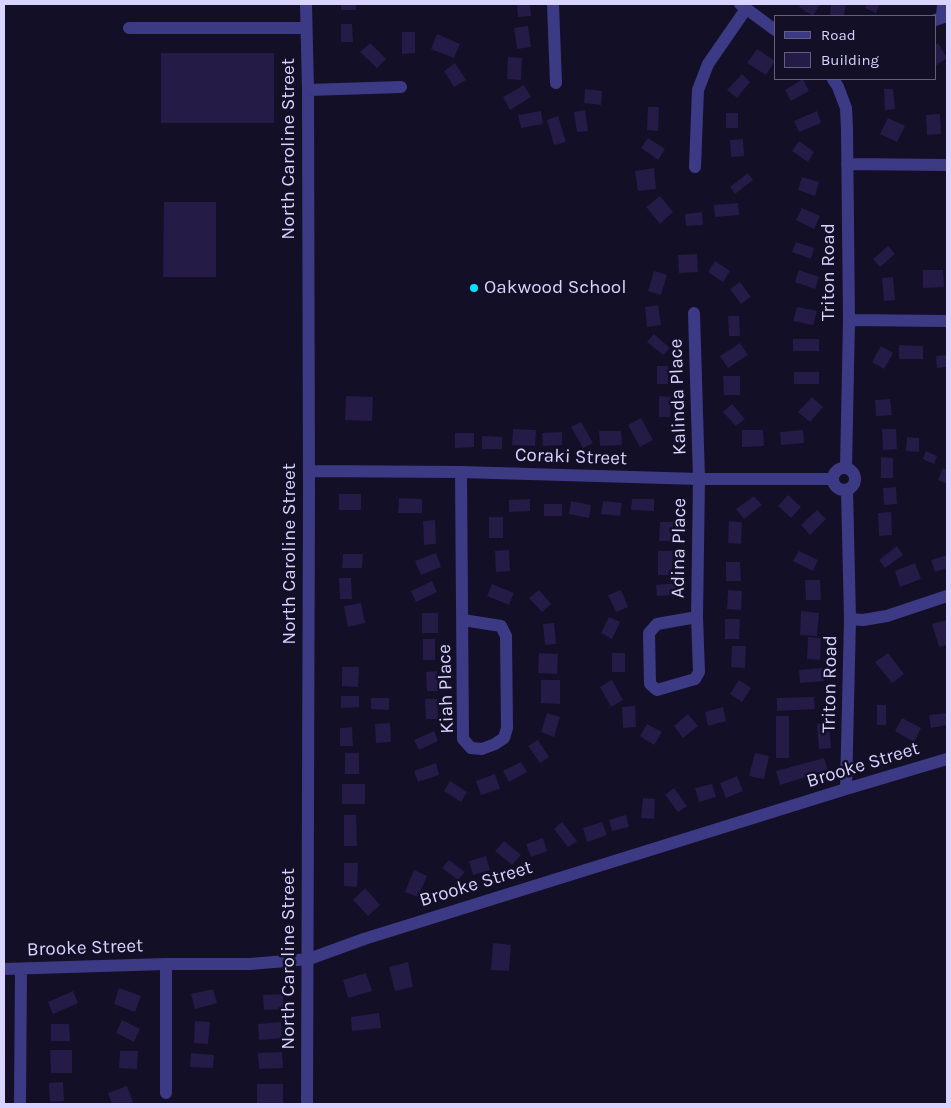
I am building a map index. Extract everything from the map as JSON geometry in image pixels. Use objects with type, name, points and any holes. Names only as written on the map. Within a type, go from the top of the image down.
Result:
[{"type":"street","name":"North Caroline Street","points":[[306,4],[309,471],[309,959],[307,1104]]},
{"type":"street","points":[[553,4],[556,83]]},
{"type":"street","points":[[695,167],[698,90],[708,64],[743,6],[774,29]]},
{"type":"street","points":[[129,28],[306,28]]},
{"type":"street","name":"Triton Road","points":[[833,80],[838,87],[846,108],[849,320],[846,468]]},
{"type":"street","points":[[308,90],[401,87]]},
{"type":"street","points":[[846,164],[947,165]]},
{"type":"street","name":"Kalinda Place","points":[[694,313],[699,479]]},
{"type":"street","points":[[849,320],[947,321]]},
{"type":"street","points":[[842,468],[853,472],[855,479],[852,486],[847,490],[836,487],[832,479],[836,471],[842,468]]},
{"type":"street","name":"Coraki Street","points":[[309,471],[461,472],[699,479],[832,479]]},
{"type":"street","name":"Kiah Place","points":[[461,472],[463,739],[471,748],[482,749],[504,738],[507,728],[506,636],[501,626],[463,620]]},
{"type":"street","name":"Adina Place","points":[[697,617],[657,624],[649,633],[650,684],[657,690],[695,679],[699,672],[697,617],[699,479]]},
{"type":"street","name":"Triton Road","points":[[846,788],[850,619],[847,490]]},
{"type":"street","points":[[850,619],[863,620],[887,616],[947,596]]},
{"type":"street","name":"Brooke Street","points":[[4,969],[166,964],[250,964],[309,959],[364,939],[846,788],[947,759]]},
{"type":"street","points":[[166,964],[166,1093]]},
{"type":"street","points":[[20,1104],[21,969]]},
{"type":"building","points":[[341,4],[356,4],[356,10],[341,10]]},
{"type":"building","points":[[517,4],[530,4],[531,16],[518,17]]},
{"type":"building","points":[[801,4],[820,4],[814,15],[799,7]]},
{"type":"building","points":[[831,4],[846,4],[844,15],[830,15]]},
{"type":"building","points":[[867,4],[880,4],[876,13],[865,8]]},
{"type":"building","points":[[341,24],[352,24],[353,42],[341,42]]},
{"type":"building","points":[[528,26],[531,47],[517,49],[514,28]]},
{"type":"building","points":[[402,32],[415,32],[415,53],[402,54]]},
{"type":"building","points":[[437,34],[460,44],[454,58],[431,49]]},
{"type":"building","points":[[370,43],[386,59],[377,68],[360,52]]},
{"type":"building","points":[[938,43],[947,58],[936,65],[936,45]]},
{"type":"building","points":[[757,49],[774,60],[766,75],[747,63]]},
{"type":"building","points":[[161,53],[274,53],[274,123],[161,123]]},
{"type":"building","points":[[508,57],[522,58],[521,80],[507,79]]},
{"type":"building","points":[[455,63],[466,80],[454,87],[444,71]]},
{"type":"building","points":[[742,74],[750,82],[737,98],[727,90]]},
{"type":"building","points":[[804,80],[809,91],[791,101],[785,90]]},
{"type":"building","points":[[524,85],[531,97],[510,110],[503,97]]},
{"type":"building","points":[[585,89],[602,91],[601,105],[584,103]]},
{"type":"building","points":[[884,89],[893,89],[895,109],[885,110]]},
{"type":"building","points":[[648,107],[659,107],[658,131],[647,130]]},
{"type":"building","points":[[585,110],[588,131],[577,132],[574,112]]},
{"type":"building","points":[[541,111],[543,124],[521,128],[518,115]]},
{"type":"building","points":[[817,111],[821,123],[799,132],[794,121]]},
{"type":"building","points":[[726,113],[738,113],[738,128],[726,128]]},
{"type":"building","points":[[940,114],[941,134],[927,135],[926,115]]},
{"type":"building","points":[[558,116],[566,142],[554,145],[547,120]]},
{"type":"building","points":[[888,118],[905,126],[897,142],[880,134]]},
{"type":"building","points":[[648,138],[665,149],[658,160],[641,148]]},
{"type":"building","points":[[743,139],[744,156],[731,157],[730,140]]},
{"type":"building","points":[[799,141],[814,152],[808,162],[792,151]]},
{"type":"building","points":[[654,168],[656,189],[638,191],[635,171]]},
{"type":"building","points":[[748,173],[753,180],[735,194],[730,187]]},
{"type":"building","points":[[802,177],[819,182],[815,196],[798,190]]},
{"type":"building","points":[[660,196],[673,212],[660,224],[646,207]]},
{"type":"building","points":[[164,202],[216,202],[216,277],[163,277]]},
{"type":"building","points":[[738,203],[739,215],[715,217],[714,205]]},
{"type":"building","points":[[802,208],[820,216],[814,229],[796,220]]},
{"type":"building","points":[[702,212],[703,225],[686,226],[685,214]]},
{"type":"building","points":[[796,242],[814,248],[811,259],[792,252]]},
{"type":"building","points":[[888,246],[895,254],[880,267],[873,259]]},
{"type":"building","points":[[697,254],[698,272],[679,273],[678,255]]},
{"type":"building","points":[[715,261],[730,271],[723,282],[708,272]]},
{"type":"building","points":[[799,270],[819,277],[815,289],[795,282]]},
{"type":"building","points":[[923,270],[943,270],[944,287],[923,288]]},
{"type":"building","points":[[654,271],[667,275],[661,295],[648,291]]},
{"type":"building","points":[[893,277],[895,300],[884,301],[882,278]]},
{"type":"building","points":[[740,282],[751,297],[741,304],[730,289]]},
{"type":"building","points":[[658,305],[661,325],[647,327],[645,307]]},
{"type":"building","points":[[797,307],[817,311],[813,325],[793,321]]},
{"type":"building","points":[[728,316],[739,316],[740,336],[729,336]]},
{"type":"building","points":[[654,334],[670,348],[663,355],[647,342]]},
{"type":"building","points":[[793,339],[819,339],[819,351],[793,351]]},
{"type":"building","points":[[740,343],[748,355],[728,368],[720,356]]},
{"type":"building","points":[[899,345],[923,346],[923,359],[899,359]]},
{"type":"building","points":[[881,346],[893,353],[884,369],[872,362]]},
{"type":"building","points":[[947,355],[947,367],[937,368],[936,356]]},
{"type":"building","points":[[657,366],[668,366],[668,384],[657,384]]},
{"type":"building","points":[[794,372],[819,372],[819,384],[794,384]]},
{"type":"building","points":[[723,376],[740,376],[740,395],[724,395]]},
{"type":"building","points":[[346,396],[373,397],[372,421],[345,420]]},
{"type":"building","points":[[659,396],[671,397],[670,417],[659,417]]},
{"type":"building","points":[[812,397],[823,407],[810,422],[798,412]]},
{"type":"building","points":[[890,399],[892,415],[876,416],[875,400]]},
{"type":"building","points":[[732,404],[745,419],[736,426],[723,412]]},
{"type":"building","points":[[641,418],[653,440],[640,447],[628,425]]},
{"type":"building","points":[[581,422],[593,443],[583,448],[571,427]]},
{"type":"building","points":[[513,429],[536,430],[535,446],[512,445]]},
{"type":"building","points":[[882,429],[896,429],[897,449],[883,450]]},
{"type":"building","points":[[742,430],[763,430],[764,446],[742,447]]},
{"type":"building","points":[[803,430],[804,443],[781,445],[780,432]]},
{"type":"building","points":[[599,431],[621,431],[622,445],[600,446]]},
{"type":"building","points":[[562,432],[562,445],[543,446],[542,433]]},
{"type":"building","points":[[455,433],[474,433],[474,447],[455,448]]},
{"type":"building","points":[[482,436],[502,437],[502,449],[482,449]]},
{"type":"building","points":[[907,437],[919,438],[919,452],[906,451]]},
{"type":"building","points":[[926,451],[937,456],[934,464],[923,459]]},
{"type":"building","points":[[881,457],[893,458],[893,478],[881,478]]},
{"type":"building","points":[[943,468],[947,470],[947,484],[938,480]]},
{"type":"building","points":[[896,487],[897,504],[884,505],[883,488]]},
{"type":"building","points":[[339,494],[361,494],[361,510],[339,510]]},
{"type":"building","points":[[788,495],[801,507],[791,518],[778,506]]},
{"type":"building","points":[[754,496],[762,505],[744,519],[736,509]]},
{"type":"building","points":[[399,498],[422,499],[422,513],[398,513]]},
{"type":"building","points":[[530,499],[530,511],[509,512],[509,500]]},
{"type":"building","points":[[632,499],[654,499],[654,511],[631,510]]},
{"type":"building","points":[[571,501],[591,505],[589,518],[569,514]]},
{"type":"building","points":[[603,501],[622,503],[620,516],[601,514]]},
{"type":"building","points":[[544,504],[562,504],[562,516],[544,516]]},
{"type":"building","points":[[817,510],[826,519],[810,535],[801,525]]},
{"type":"building","points":[[891,512],[892,535],[879,536],[878,513]]},
{"type":"building","points":[[489,517],[503,517],[503,538],[489,538]]},
{"type":"building","points":[[435,520],[436,544],[424,545],[423,521]]},
{"type":"building","points":[[729,521],[742,522],[741,544],[728,543]]},
{"type":"building","points":[[660,522],[673,522],[672,541],[659,541]]},
{"type":"building","points":[[897,546],[903,555],[885,568],[879,560]]},
{"type":"building","points":[[509,550],[510,571],[496,572],[495,551]]},
{"type":"building","points":[[658,551],[673,551],[672,575],[658,575]]},
{"type":"building","points":[[799,551],[818,560],[813,571],[793,561]]},
{"type":"building","points":[[436,553],[441,567],[421,575],[415,561]]},
{"type":"building","points":[[343,554],[363,554],[362,568],[342,568]]},
{"type":"building","points":[[947,555],[947,568],[935,572],[931,560]]},
{"type":"building","points":[[726,562],[740,562],[741,581],[726,581]]},
{"type":"building","points":[[915,563],[921,579],[900,587],[895,571]]},
{"type":"building","points":[[339,578],[351,578],[352,599],[340,599]]},
{"type":"building","points":[[805,580],[820,580],[821,600],[806,600]]},
{"type":"building","points":[[432,581],[437,592],[416,602],[411,591]]},
{"type":"building","points":[[677,583],[677,595],[657,596],[656,585]]},
{"type":"building","points":[[492,584],[514,593],[509,605],[487,596]]},
{"type":"building","points":[[539,590],[551,604],[542,612],[529,598]]},
{"type":"building","points":[[621,590],[628,607],[616,612],[608,595]]},
{"type":"building","points":[[728,590],[742,591],[741,610],[727,609]]},
{"type":"building","points":[[361,603],[365,623],[348,627],[344,606]]},
{"type":"building","points":[[801,611],[819,613],[817,636],[800,635]]},
{"type":"building","points":[[422,613],[438,613],[438,633],[422,633]]},
{"type":"building","points":[[609,617],[620,622],[612,639],[601,633]]},
{"type":"building","points":[[725,619],[740,619],[739,639],[725,639]]},
{"type":"building","points":[[947,620],[947,645],[939,647],[932,624]]},
{"type":"building","points":[[554,623],[556,644],[545,645],[543,624]]},
{"type":"building","points":[[808,637],[821,638],[820,660],[807,659]]},
{"type":"building","points":[[423,639],[435,639],[435,660],[423,660]]},
{"type":"building","points":[[732,646],[746,646],[745,668],[731,667]]},
{"type":"building","points":[[539,653],[558,654],[557,674],[538,673]]},
{"type":"building","points":[[612,653],[625,653],[625,672],[612,672]]},
{"type":"building","points":[[888,653],[904,674],[892,683],[875,662]]},
{"type":"building","points":[[342,667],[359,667],[358,687],[342,686]]},
{"type":"building","points":[[823,668],[824,681],[800,683],[799,670]]},
{"type":"building","points":[[437,671],[439,691],[427,691],[426,672]]},
{"type":"building","points":[[541,680],[560,680],[560,704],[541,703]]},
{"type":"building","points":[[612,680],[623,700],[611,707],[600,687]]},
{"type":"building","points":[[739,680],[751,688],[742,702],[730,694]]},
{"type":"building","points":[[341,696],[359,696],[359,707],[341,708]]},
{"type":"building","points":[[814,697],[815,709],[777,711],[777,698]]},
{"type":"building","points":[[371,698],[389,698],[389,710],[371,709]]},
{"type":"building","points":[[425,699],[437,699],[438,719],[426,719]]},
{"type":"building","points":[[877,705],[886,705],[886,725],[877,725]]},
{"type":"building","points":[[635,706],[636,727],[623,728],[622,707]]},
{"type":"building","points":[[723,707],[726,721],[708,726],[705,712]]},
{"type":"building","points":[[547,713],[560,717],[554,737],[541,732]]},
{"type":"building","points":[[947,713],[947,725],[931,728],[929,715]]},
{"type":"building","points":[[688,714],[698,726],[683,738],[674,726]]},
{"type":"building","points":[[776,716],[789,716],[789,758],[776,758]]},
{"type":"building","points":[[902,718],[921,728],[914,742],[895,731]]},
{"type":"building","points":[[390,723],[391,742],[376,743],[375,724]]},
{"type":"building","points":[[829,723],[831,748],[819,749],[817,724]]},
{"type":"building","points":[[647,724],[662,732],[654,745],[640,736]]},
{"type":"building","points":[[352,727],[353,746],[340,746],[340,728]]},
{"type":"building","points":[[434,731],[438,741],[419,750],[414,740]]},
{"type":"building","points":[[538,740],[549,757],[540,763],[528,746]]},
{"type":"building","points":[[345,753],[359,753],[359,774],[345,774]]},
{"type":"building","points":[[755,753],[769,756],[764,779],[749,776]]},
{"type":"building","points":[[824,758],[828,770],[780,785],[776,771]]},
{"type":"building","points":[[521,762],[527,772],[509,782],[503,771]]},
{"type":"building","points":[[436,763],[439,775],[418,782],[414,771]]},
{"type":"building","points":[[495,774],[500,789],[481,795],[476,781]]},
{"type":"building","points":[[737,776],[743,791],[726,798],[720,783]]},
{"type":"building","points":[[450,781],[467,792],[461,802],[444,791]]},
{"type":"building","points":[[342,784],[365,784],[365,804],[342,804]]},
{"type":"building","points":[[712,784],[716,797],[699,802],[695,788]]},
{"type":"building","points":[[674,788],[687,806],[678,812],[665,795]]},
{"type":"building","points":[[643,798],[655,799],[654,819],[641,818]]},
{"type":"building","points":[[344,815],[356,815],[357,846],[344,846]]},
{"type":"building","points":[[626,815],[629,827],[612,831],[609,820]]},
{"type":"building","points":[[562,822],[577,841],[568,847],[554,829]]},
{"type":"building","points":[[602,822],[607,835],[587,842],[583,828]]},
{"type":"building","points":[[543,838],[547,851],[531,857],[526,844]]},
{"type":"building","points":[[504,841],[521,855],[512,865],[495,851]]},
{"type":"building","points":[[486,856],[490,870],[473,875],[469,861]]},
{"type":"building","points":[[449,860],[465,872],[458,880],[442,868]]},
{"type":"building","points":[[344,863],[358,863],[357,887],[344,886]]},
{"type":"building","points":[[414,870],[427,876],[418,897],[405,892]]},
{"type":"building","points":[[365,888],[380,905],[368,916],[353,900]]},
{"type":"building","points":[[493,943],[511,945],[509,971],[491,970]]},
{"type":"building","points":[[408,962],[413,987],[395,991],[389,967]]},
{"type":"building","points":[[366,973],[372,991],[348,998],[343,980]]},
{"type":"building","points":[[119,988],[141,996],[135,1012],[114,1004]]},
{"type":"building","points":[[213,989],[217,1003],[195,1009],[191,994]]},
{"type":"building","points":[[73,991],[78,1003],[53,1014],[48,1002]]},
{"type":"building","points":[[283,994],[284,1009],[264,1010],[263,995]]},
{"type":"building","points":[[379,1013],[381,1028],[352,1031],[351,1017]]},
{"type":"building","points":[[122,1020],[140,1029],[134,1042],[116,1033]]},
{"type":"building","points":[[195,1021],[210,1022],[208,1044],[194,1043]]},
{"type":"building","points":[[281,1022],[282,1038],[259,1040],[258,1024]]},
{"type":"building","points":[[51,1024],[69,1024],[70,1041],[51,1041]]},
{"type":"building","points":[[50,1050],[72,1050],[72,1073],[51,1073]]},
{"type":"building","points":[[120,1051],[138,1051],[137,1069],[119,1068]]},
{"type":"building","points":[[282,1052],[283,1068],[259,1069],[258,1053]]},
{"type":"building","points":[[191,1053],[214,1055],[213,1068],[190,1067]]},
{"type":"building","points":[[63,1082],[64,1101],[50,1102],[49,1083]]},
{"type":"building","points":[[257,1084],[283,1084],[283,1103],[257,1103]]},
{"type":"building","points":[[127,1086],[133,1102],[128,1104],[112,1104],[108,1093]]},
{"type":"place","name":"Oakwood School","points":[[474,288]]}]
